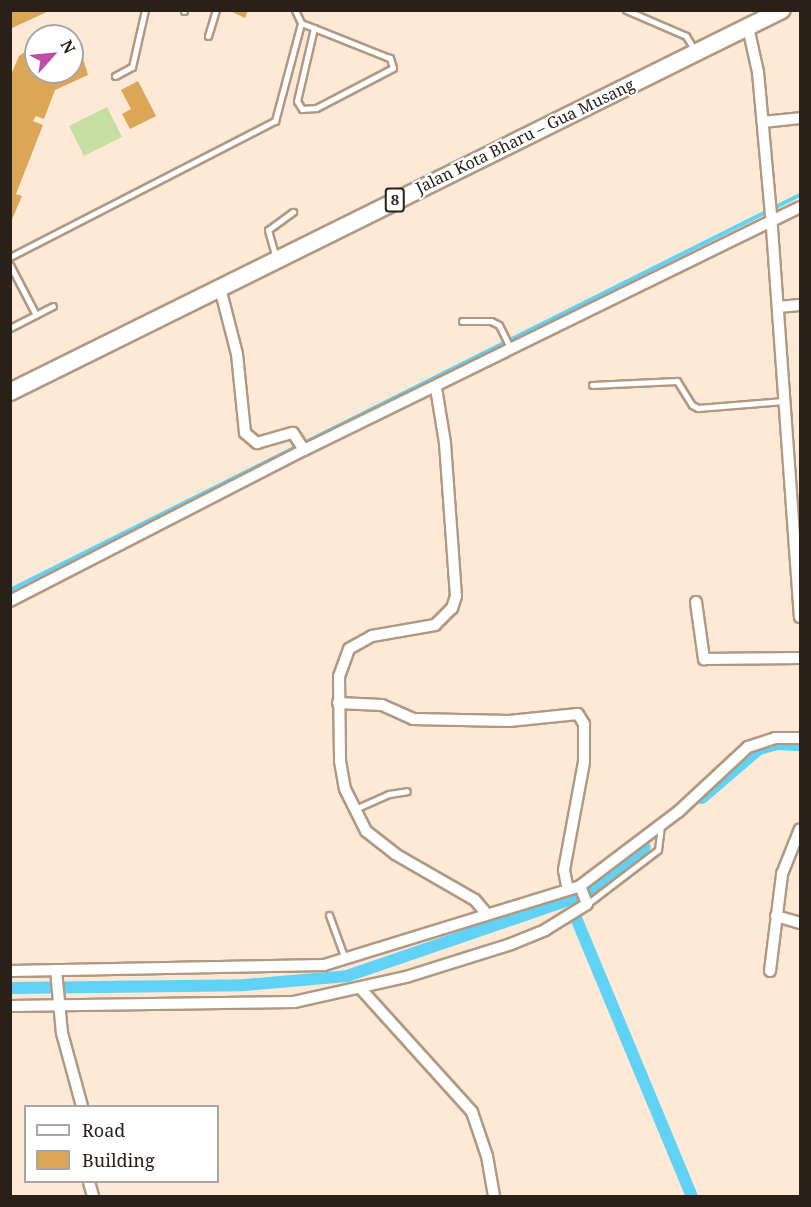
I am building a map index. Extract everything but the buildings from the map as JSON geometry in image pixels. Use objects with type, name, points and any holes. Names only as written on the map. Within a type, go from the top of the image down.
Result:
[{"type":"main road","name":"Jalan Kota Bharu – Gua Musang","points":[[10,392],[782,10]]},
{"type":"street","points":[[748,27],[763,122],[772,219],[801,617]]},
{"type":"street","points":[[763,122],[801,118]]},
{"type":"street","points":[[10,601],[301,444],[436,388],[509,346],[801,207]]},
{"type":"street","points":[[220,288],[237,354],[245,433],[257,442],[289,433],[301,444]]},
{"type":"street","points":[[778,307],[801,305]]},
{"type":"street","points":[[436,388],[445,442],[456,583],[452,608],[435,625],[372,636],[349,649],[339,676],[340,761],[353,810],[366,831],[383,846],[475,900],[486,913]]},
{"type":"street","points":[[696,602],[704,659],[801,658]]},
{"type":"street","points":[[338,703],[381,705],[413,720],[509,720],[579,714],[584,723],[584,762],[564,870],[568,890]]},
{"type":"street","points":[[10,970],[56,973],[283,969],[345,961],[486,913],[580,886],[660,825],[748,747],[775,738],[801,738]]},
{"type":"street","points":[[770,971],[782,874],[801,829]]},
{"type":"street","points":[[10,1006],[57,1004],[260,1005],[361,989],[530,937],[587,904],[580,886]]},
{"type":"street","points":[[776,916],[801,923]]},
{"type":"street","points":[[56,973],[57,1004],[82,1105]]},
{"type":"street","points":[[361,989],[472,1112],[487,1156],[494,1197]]},
{"type":"lane","points":[[116,76],[132,67],[146,10]]},
{"type":"lane","points":[[208,36],[216,10]]},
{"type":"lane","points":[[10,257],[275,121],[301,23],[295,10]]},
{"type":"lane","points":[[627,11],[686,36],[696,53]]},
{"type":"lane","points":[[301,23],[314,28],[390,58],[393,68],[316,108],[302,109],[297,101],[314,28]]},
{"type":"lane","points":[[277,259],[268,230],[293,212]]},
{"type":"lane","points":[[10,265],[36,315]]},
{"type":"lane","points":[[10,328],[53,306]]},
{"type":"lane","points":[[462,321],[491,321],[504,335],[509,346]]},
{"type":"lane","points":[[592,384],[677,381],[692,405],[698,408],[785,401]]},
{"type":"lane","points":[[353,810],[388,794],[407,791]]},
{"type":"lane","points":[[587,904],[658,850],[660,825]]},
{"type":"lane","points":[[329,915],[345,961]]},
{"type":"green space","points":[[107,107],[122,137],[84,156],[69,126]]},
{"type":"waterway","points":[[10,590],[800,195]]},
{"type":"waterway","points":[[702,798],[759,749],[778,744],[800,745]]},
{"type":"waterway","points":[[590,891],[645,847]]},
{"type":"waterway","points":[[10,988],[245,985],[347,976],[575,898]]},
{"type":"waterway","points":[[576,918],[692,1196]]}]
